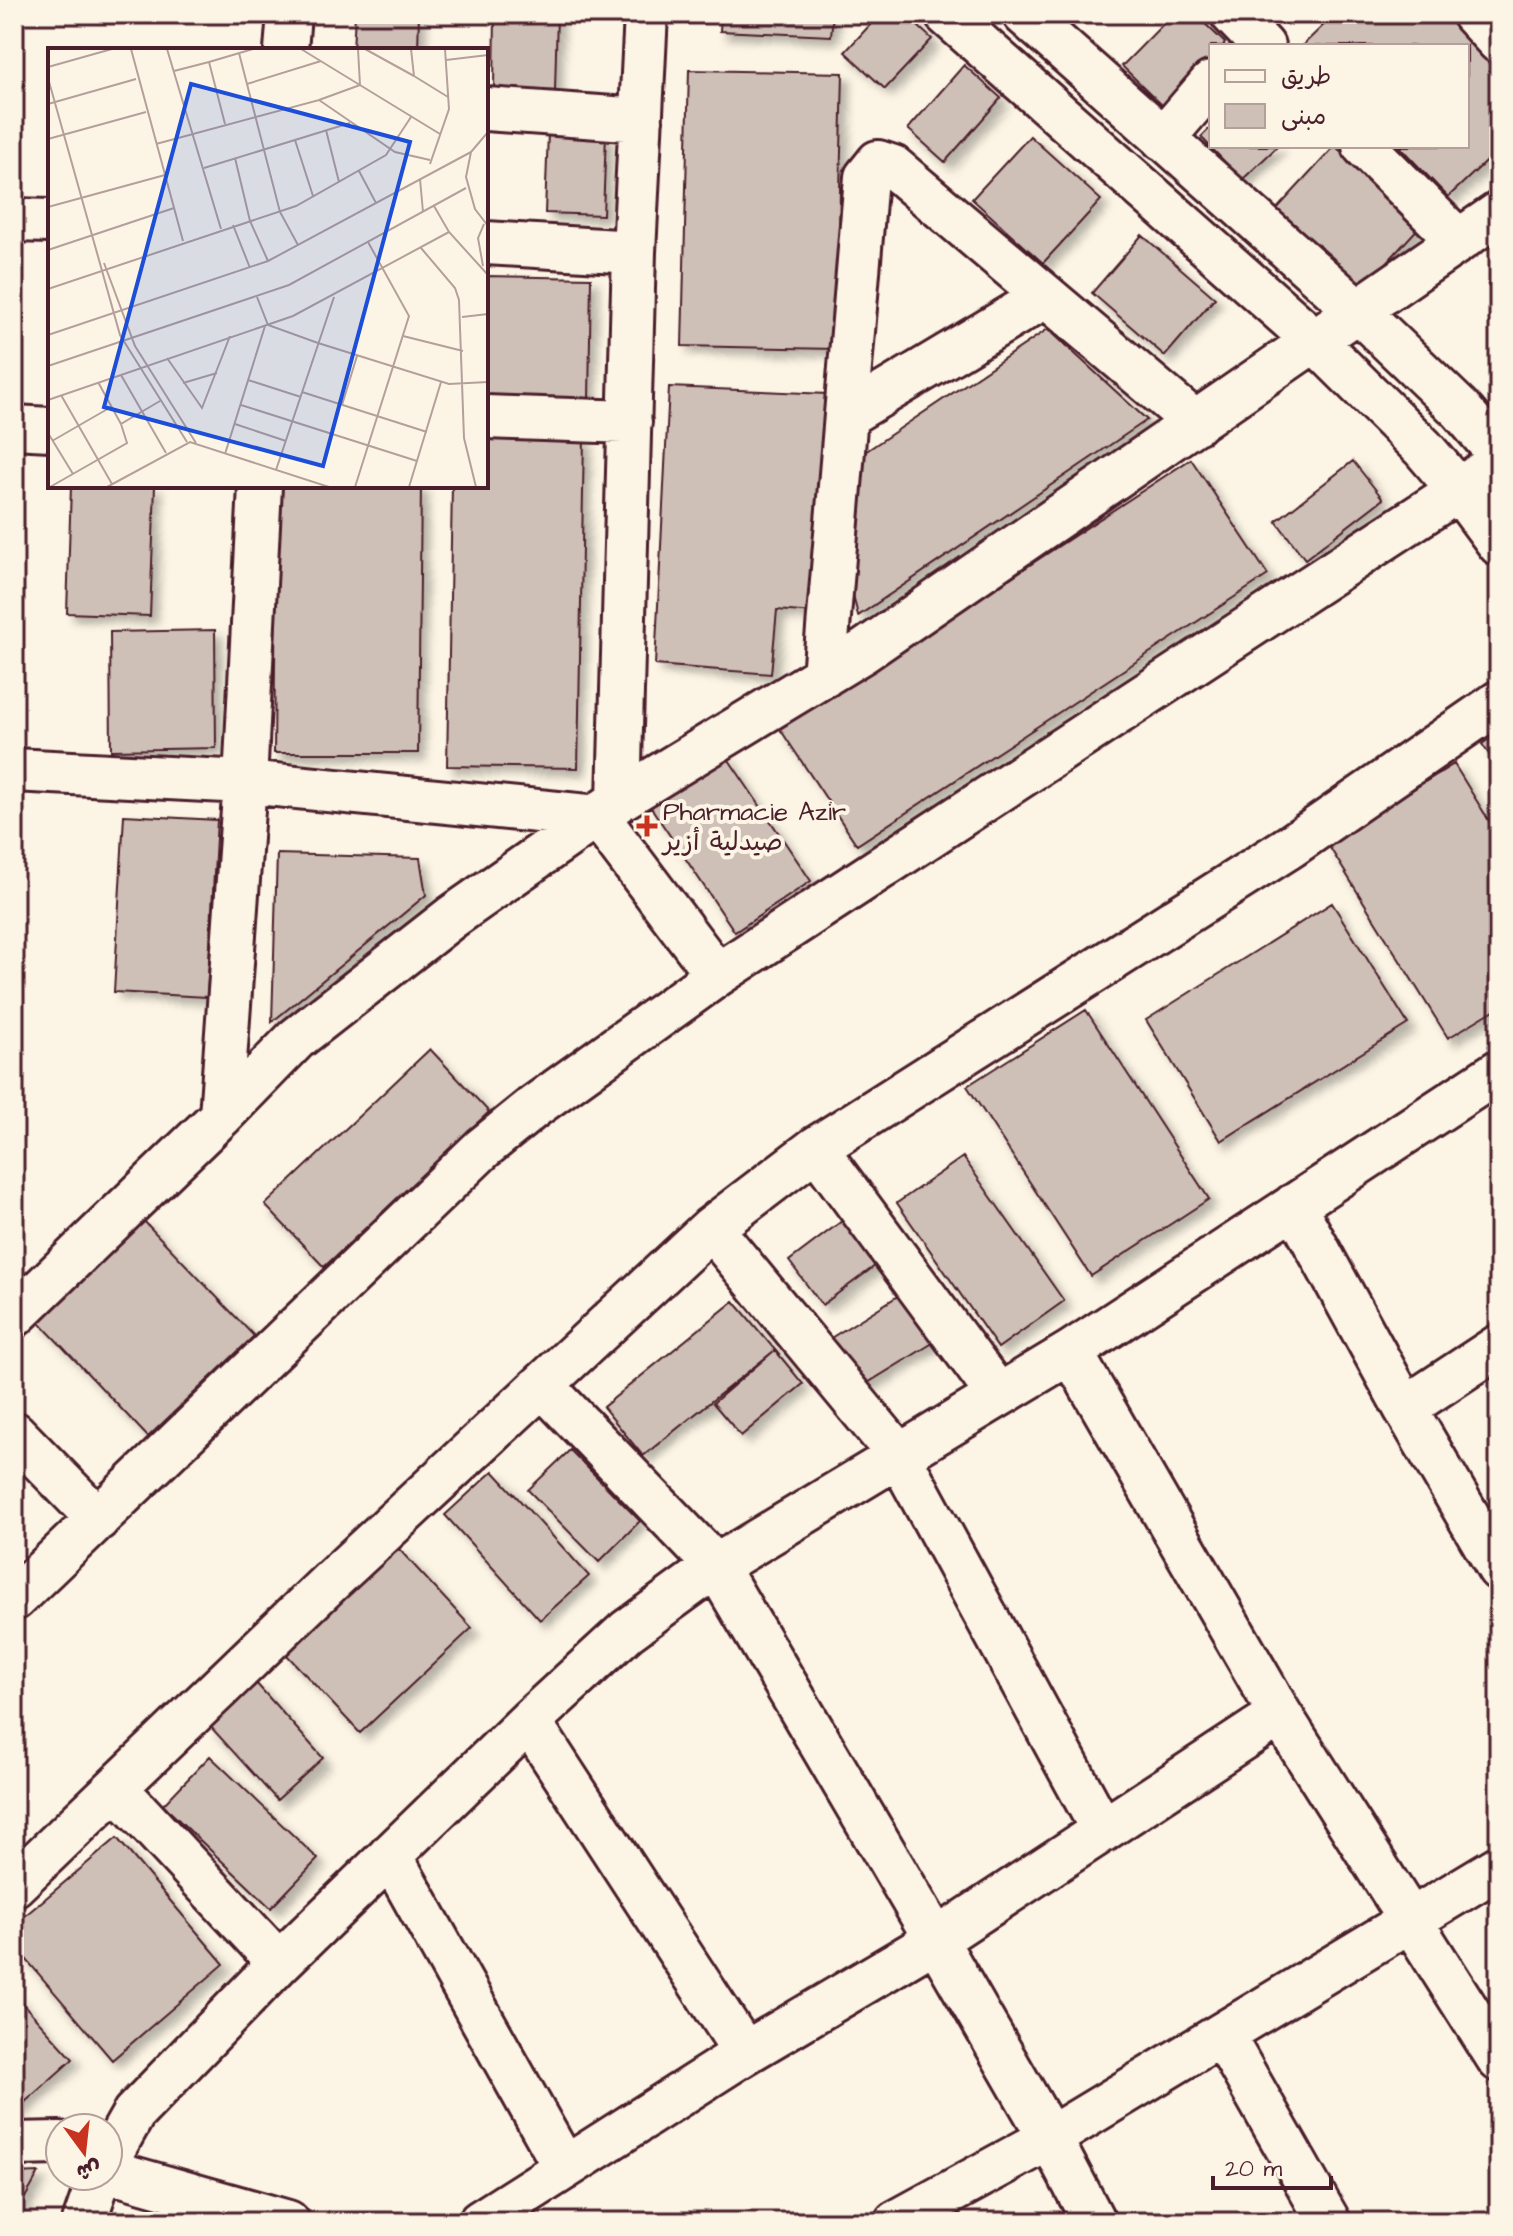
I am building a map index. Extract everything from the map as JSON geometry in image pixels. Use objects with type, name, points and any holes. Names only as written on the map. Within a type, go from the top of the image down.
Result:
[{"type":"street","points":[[286,48],[289,14]]},
{"type":"street","points":[[646,14],[634,252],[630,422],[609,809],[717,975]]},
{"type":"street","points":[[946,14],[1315,341],[1423,448],[1499,544]]},
{"type":"street","points":[[1024,14],[1358,311],[1461,410],[1499,454]]},
{"type":"street","points":[[1473,14],[1499,42]]},
{"type":"street","points":[[1163,139],[1209,85]]},
{"type":"street","points":[[488,109],[641,120]]},
{"type":"street","points":[[1366,148],[1458,240]]},
{"type":"street","points":[[824,676],[866,177],[878,162],[893,167],[1196,423]]},
{"type":"street","points":[[14,1316],[296,1039],[452,917],[609,809],[824,676],[1499,213]]},
{"type":"street","points":[[14,220],[48,221]]},
{"type":"street","points":[[488,243],[634,252]]},
{"type":"street","points":[[846,416],[1046,296]]},
{"type":"street","points":[[488,417],[630,422]]},
{"type":"street","points":[[14,427],[48,429]]},
{"type":"street","points":[[14,1599],[483,1148],[535,1106],[717,975],[1499,461]]},
{"type":"street","points":[[221,1116],[245,782],[260,488]]},
{"type":"street","points":[[14,1885],[330,1582],[711,1228],[816,1148],[1291,846],[1499,702]]},
{"type":"street","points":[[14,770],[245,782],[609,809]]},
{"type":"street","points":[[124,2131],[134,2113],[279,1963],[529,1721],[627,1631],[716,1566],[1071,1352],[1499,1071]]},
{"type":"street","points":[[816,1148],[998,1395]]},
{"type":"street","points":[[1294,1205],[1405,1408],[1499,1569]]},
{"type":"street","points":[[711,1228],[898,1454],[1103,1831]]},
{"type":"street","points":[[1405,1408],[1499,1346]]},
{"type":"street","points":[[1071,1352],[1280,1714],[1499,2060]]},
{"type":"street","points":[[542,1385],[716,1566],[936,1940],[1050,2138],[1094,2222]]},
{"type":"street","points":[[14,1433],[98,1519]]},
{"type":"street","points":[[480,2222],[745,2053],[936,1940],[1280,1714]]},
{"type":"street","points":[[529,1721],[745,2053]]},
{"type":"street","points":[[116,1788],[279,1963]]},
{"type":"street","points":[[390,1855],[565,2168]]},
{"type":"street","points":[[896,2222],[1050,2138],[1499,1867]]},
{"type":"street","points":[[1222,2034],[1329,2222]]},
{"type":"street","points":[[14,2144],[44,2143]]},
{"type":"street","points":[[124,2176],[288,2222]]},
{"type":"street","points":[[84,2222],[94,2192]]},
{"type":"building","points":[[355,14],[419,14],[418,48],[353,48]]},
{"type":"building","points":[[495,14],[557,14],[555,91],[494,90]]},
{"type":"building","points":[[721,14],[833,14],[831,36],[720,31]]},
{"type":"building","points":[[880,14],[905,14],[932,39],[885,89],[845,52]]},
{"type":"building","points":[[1173,14],[1195,14],[1225,43],[1209,44],[1209,60],[1163,106],[1122,66]]},
{"type":"building","points":[[1335,14],[1454,14],[1499,60],[1499,149],[1448,197],[1401,148],[1469,148],[1469,44],[1304,44]]},
{"type":"building","points":[[964,65],[1001,98],[945,162],[908,129]]},
{"type":"building","points":[[689,70],[843,73],[836,349],[682,346]]},
{"type":"building","points":[[1209,129],[1209,145],[1201,137]]},
{"type":"building","points":[[548,132],[606,134],[603,215],[545,213]]},
{"type":"building","points":[[1030,136],[1101,200],[1043,263],[972,199]]},
{"type":"building","points":[[1211,148],[1276,148],[1242,180]]},
{"type":"building","points":[[1333,148],[1337,148],[1421,225],[1361,291],[1274,212]]},
{"type":"building","points":[[1142,235],[1215,298],[1165,356],[1092,293]]},
{"type":"building","points":[[488,276],[591,278],[589,399],[488,396]]},
{"type":"building","points":[[1048,329],[1147,420],[858,616],[850,581],[859,456]]},
{"type":"building","points":[[669,387],[827,394],[814,613],[777,610],[771,674],[655,665]]},
{"type":"building","points":[[488,435],[584,437],[578,768],[447,766],[452,488],[488,488]]},
{"type":"building","points":[[1191,459],[1268,575],[857,845],[780,729]]},
{"type":"building","points":[[1353,461],[1383,499],[1305,559],[1276,521]]},
{"type":"building","points":[[71,488],[155,488],[150,616],[67,613]]},
{"type":"building","points":[[277,488],[421,488],[418,753],[274,753]]},
{"type":"building","points":[[215,630],[216,748],[111,750],[110,632]]},
{"type":"building","points":[[1499,732],[1499,769],[1482,744]]},
{"type":"building","points":[[725,754],[811,881],[735,932],[650,806]]},
{"type":"building","points":[[1454,764],[1499,837],[1499,1007],[1448,1038],[1327,843]]},
{"type":"building","points":[[124,815],[217,820],[207,997],[114,992]]},
{"type":"building","points":[[277,854],[420,858],[426,895],[272,1022]]},
{"type":"building","points":[[1332,903],[1408,1024],[1221,1141],[1146,1020]]},
{"type":"building","points":[[1086,1010],[1209,1199],[1091,1276],[967,1086]]},
{"type":"building","points":[[430,1049],[489,1112],[324,1267],[265,1205]]},
{"type":"building","points":[[963,1157],[1064,1301],[998,1348],[897,1203]]},
{"type":"building","points":[[850,1215],[883,1260],[822,1305],[789,1261]]},
{"type":"building","points":[[142,1219],[254,1336],[148,1437],[36,1319]]},
{"type":"building","points":[[906,1291],[936,1341],[856,1390],[826,1341]]},
{"type":"building","points":[[734,1301],[775,1350],[643,1456],[603,1407]]},
{"type":"building","points":[[775,1350],[803,1384],[741,1436],[713,1403]]},
{"type":"building","points":[[570,1450],[640,1521],[599,1562],[528,1490]]},
{"type":"building","points":[[493,1471],[589,1576],[540,1620],[445,1515]]},
{"type":"building","points":[[398,1548],[472,1628],[360,1733],[285,1653]]},
{"type":"building","points":[[256,1683],[323,1758],[277,1800],[209,1725]]},
{"type":"building","points":[[210,1756],[318,1859],[271,1908],[163,1805]]},
{"type":"building","points":[[117,1838],[224,1964],[112,2060],[14,1945],[14,1925]]},
{"type":"building","points":[[14,1994],[73,2059],[14,2112]]},
{"type":"building","points":[[39,2173],[14,2217],[14,2174]]},
{"type":"place","name":"Pharmacie Azir صيدلية أزير","points":[[647,826]]}]
